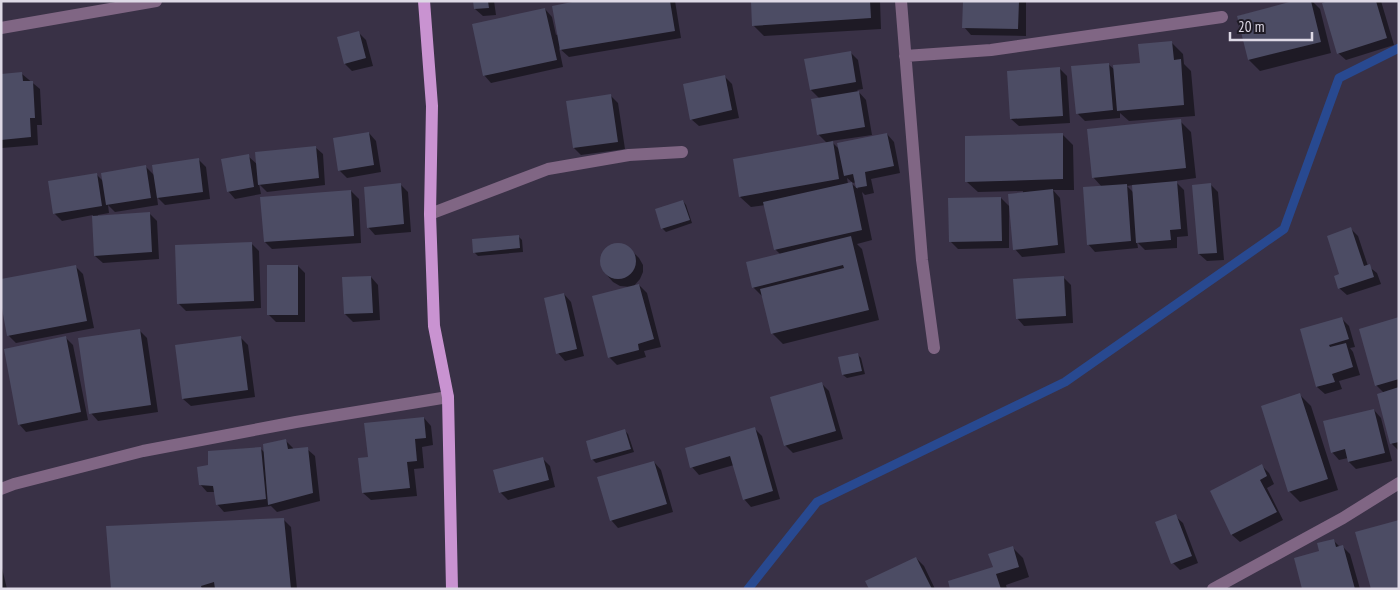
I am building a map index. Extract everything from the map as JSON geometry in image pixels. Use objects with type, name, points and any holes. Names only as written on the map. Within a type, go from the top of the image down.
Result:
[{"type":"main road","points":[[424,1],[432,106],[430,214],[434,326],[448,397],[452,589]]},
{"type":"street","points":[[1,28],[156,1]]},
{"type":"street","points":[[901,1],[922,260],[934,348]]},
{"type":"street","points":[[905,56],[991,50],[1222,17]]},
{"type":"street","points":[[430,214],[548,169],[628,155],[682,152]]},
{"type":"street","points":[[1,489],[143,451],[296,422],[448,397]]},
{"type":"street","points":[[1214,589],[1343,518],[1399,483]]},
{"type":"building","points":[[473,1],[488,1],[489,8],[474,9]]},
{"type":"building","points":[[577,1],[670,1],[675,31],[560,50],[552,6]]},
{"type":"building","points":[[751,1],[870,1],[871,18],[752,26]]},
{"type":"building","points":[[963,1],[1019,1],[1018,29],[962,28]]},
{"type":"building","points":[[1293,1],[1311,1],[1321,42],[1248,60],[1237,16]]},
{"type":"building","points":[[1328,1],[1376,1],[1387,38],[1337,54],[1322,3]]},
{"type":"building","points":[[545,8],[557,60],[483,76],[472,24]]},
{"type":"building","points":[[359,31],[366,58],[344,64],[337,37]]},
{"type":"building","points":[[1172,41],[1174,60],[1181,59],[1184,105],[1117,111],[1113,65],[1140,63],[1138,44]]},
{"type":"building","points":[[851,51],[856,82],[810,90],[804,59]]},
{"type":"building","points":[[1109,63],[1113,110],[1076,114],[1071,66]]},
{"type":"building","points":[[1060,67],[1063,116],[1010,119],[1007,71]]},
{"type":"building","points":[[22,72],[23,81],[33,81],[35,118],[30,118],[31,137],[1,140],[1,74]]},
{"type":"building","points":[[725,75],[732,110],[690,120],[683,84]]},
{"type":"building","points":[[859,91],[865,127],[817,135],[811,99]]},
{"type":"building","points":[[611,94],[618,142],[573,148],[566,101]]},
{"type":"building","points":[[1181,119],[1186,168],[1092,178],[1087,129]]},
{"type":"building","points":[[369,132],[374,165],[338,171],[333,138]]},
{"type":"building","points":[[887,133],[894,166],[865,172],[867,186],[856,188],[853,174],[844,176],[837,143]]},
{"type":"building","points":[[1063,133],[1063,179],[965,182],[965,136]]},
{"type":"building","points":[[833,141],[839,179],[739,197],[733,159]]},
{"type":"building","points":[[316,146],[319,178],[258,185],[255,152]]},
{"type":"building","points":[[249,154],[254,187],[227,192],[221,159]]},
{"type":"building","points":[[199,158],[203,192],[157,198],[152,165]]},
{"type":"building","points":[[146,165],[151,198],[106,205],[101,173]]},
{"type":"building","points":[[97,173],[102,206],[53,214],[48,181]]},
{"type":"building","points":[[1177,181],[1181,229],[1170,230],[1171,240],[1136,243],[1132,185]]},
{"type":"building","points":[[852,182],[862,230],[774,250],[763,202]]},
{"type":"building","points":[[401,183],[404,224],[367,228],[364,187]]},
{"type":"building","points":[[1211,183],[1217,253],[1198,254],[1192,185]]},
{"type":"building","points":[[1127,184],[1131,241],[1087,245],[1083,187]]},
{"type":"building","points":[[1053,189],[1058,245],[1013,250],[1008,194]]},
{"type":"building","points":[[351,190],[354,236],[264,242],[260,197]]},
{"type":"building","points":[[1001,197],[1002,241],[949,242],[948,198]]},
{"type":"building","points":[[683,200],[690,220],[661,229],[655,209]]},
{"type":"building","points":[[150,212],[152,252],[94,256],[92,216]]},
{"type":"building","points":[[1351,227],[1364,266],[1370,264],[1374,277],[1338,289],[1334,276],[1339,274],[1327,236]]},
{"type":"building","points":[[519,235],[520,248],[473,253],[472,239]]},
{"type":"building","points":[[851,236],[869,310],[771,334],[760,289],[844,268],[843,265],[752,288],[746,262]]},
{"type":"building","points":[[252,242],[254,301],[177,304],[175,245]]},
{"type":"building","points":[[618,243],[625,244],[631,248],[635,254],[635,268],[631,274],[625,278],[618,279],[611,278],[605,274],[601,268],[600,261],[601,254],[605,248],[611,244]]},
{"type":"building","points":[[76,265],[87,321],[7,336],[1,303],[1,279]]},
{"type":"building","points":[[267,265],[298,265],[298,315],[267,315]]},
{"type":"building","points":[[371,276],[373,313],[344,314],[342,277]]},
{"type":"building","points":[[1064,276],[1066,316],[1016,319],[1013,279]]},
{"type":"building","points":[[639,284],[654,339],[638,344],[639,350],[608,358],[592,296]]},
{"type":"building","points":[[564,293],[577,349],[556,354],[544,298]]},
{"type":"building","points":[[1342,317],[1349,339],[1329,345],[1330,347],[1346,343],[1353,367],[1332,374],[1335,382],[1316,387],[1300,329]]},
{"type":"building","points":[[1399,317],[1399,379],[1375,386],[1359,329]]},
{"type":"building","points":[[140,329],[151,405],[89,414],[78,338]]},
{"type":"building","points":[[66,336],[81,412],[18,425],[4,349]]},
{"type":"building","points":[[241,336],[248,390],[182,399],[175,345]]},
{"type":"building","points":[[858,353],[862,371],[842,375],[838,357]]},
{"type":"building","points":[[822,382],[836,431],[784,446],[770,397]]},
{"type":"building","points":[[1399,387],[1399,442],[1390,444],[1377,394]]},
{"type":"building","points":[[1300,393],[1328,479],[1288,492],[1261,406]]},
{"type":"building","points":[[1374,409],[1385,453],[1348,462],[1345,449],[1331,453],[1323,421]]},
{"type":"building","points":[[424,417],[426,438],[415,439],[417,461],[407,462],[410,488],[362,493],[358,458],[368,457],[364,423]]},
{"type":"building","points":[[755,427],[773,491],[743,500],[730,456],[690,468],[685,448]]},
{"type":"building","points":[[625,429],[631,449],[591,460],[586,441]]},
{"type":"building","points":[[286,439],[288,449],[308,447],[313,493],[268,505],[263,444]]},
{"type":"building","points":[[261,447],[266,499],[216,505],[213,486],[199,485],[197,467],[208,465],[208,451]]},
{"type":"building","points":[[543,457],[549,480],[499,493],[493,470]]},
{"type":"building","points":[[654,461],[667,504],[610,521],[597,477]]},
{"type":"building","points":[[1262,464],[1267,476],[1260,480],[1277,512],[1231,535],[1210,491]]},
{"type":"building","points":[[1176,514],[1192,556],[1171,564],[1155,522]]},
{"type":"building","points":[[284,518],[291,589],[215,589],[214,582],[201,586],[202,589],[111,589],[106,526]]},
{"type":"building","points":[[1399,520],[1399,589],[1371,589],[1355,532]]},
{"type":"building","points":[[1334,539],[1336,547],[1343,545],[1355,589],[1302,589],[1294,558],[1319,551],[1317,543]]},
{"type":"building","points":[[1013,546],[1019,567],[996,574],[1001,589],[950,589],[948,581],[993,567],[988,554]]},
{"type":"building","points":[[916,557],[932,589],[869,589],[865,581]]},
{"type":"waterway","points":[[748,589],[817,502],[1065,382],[1284,229],[1339,78],[1399,48]]}]
